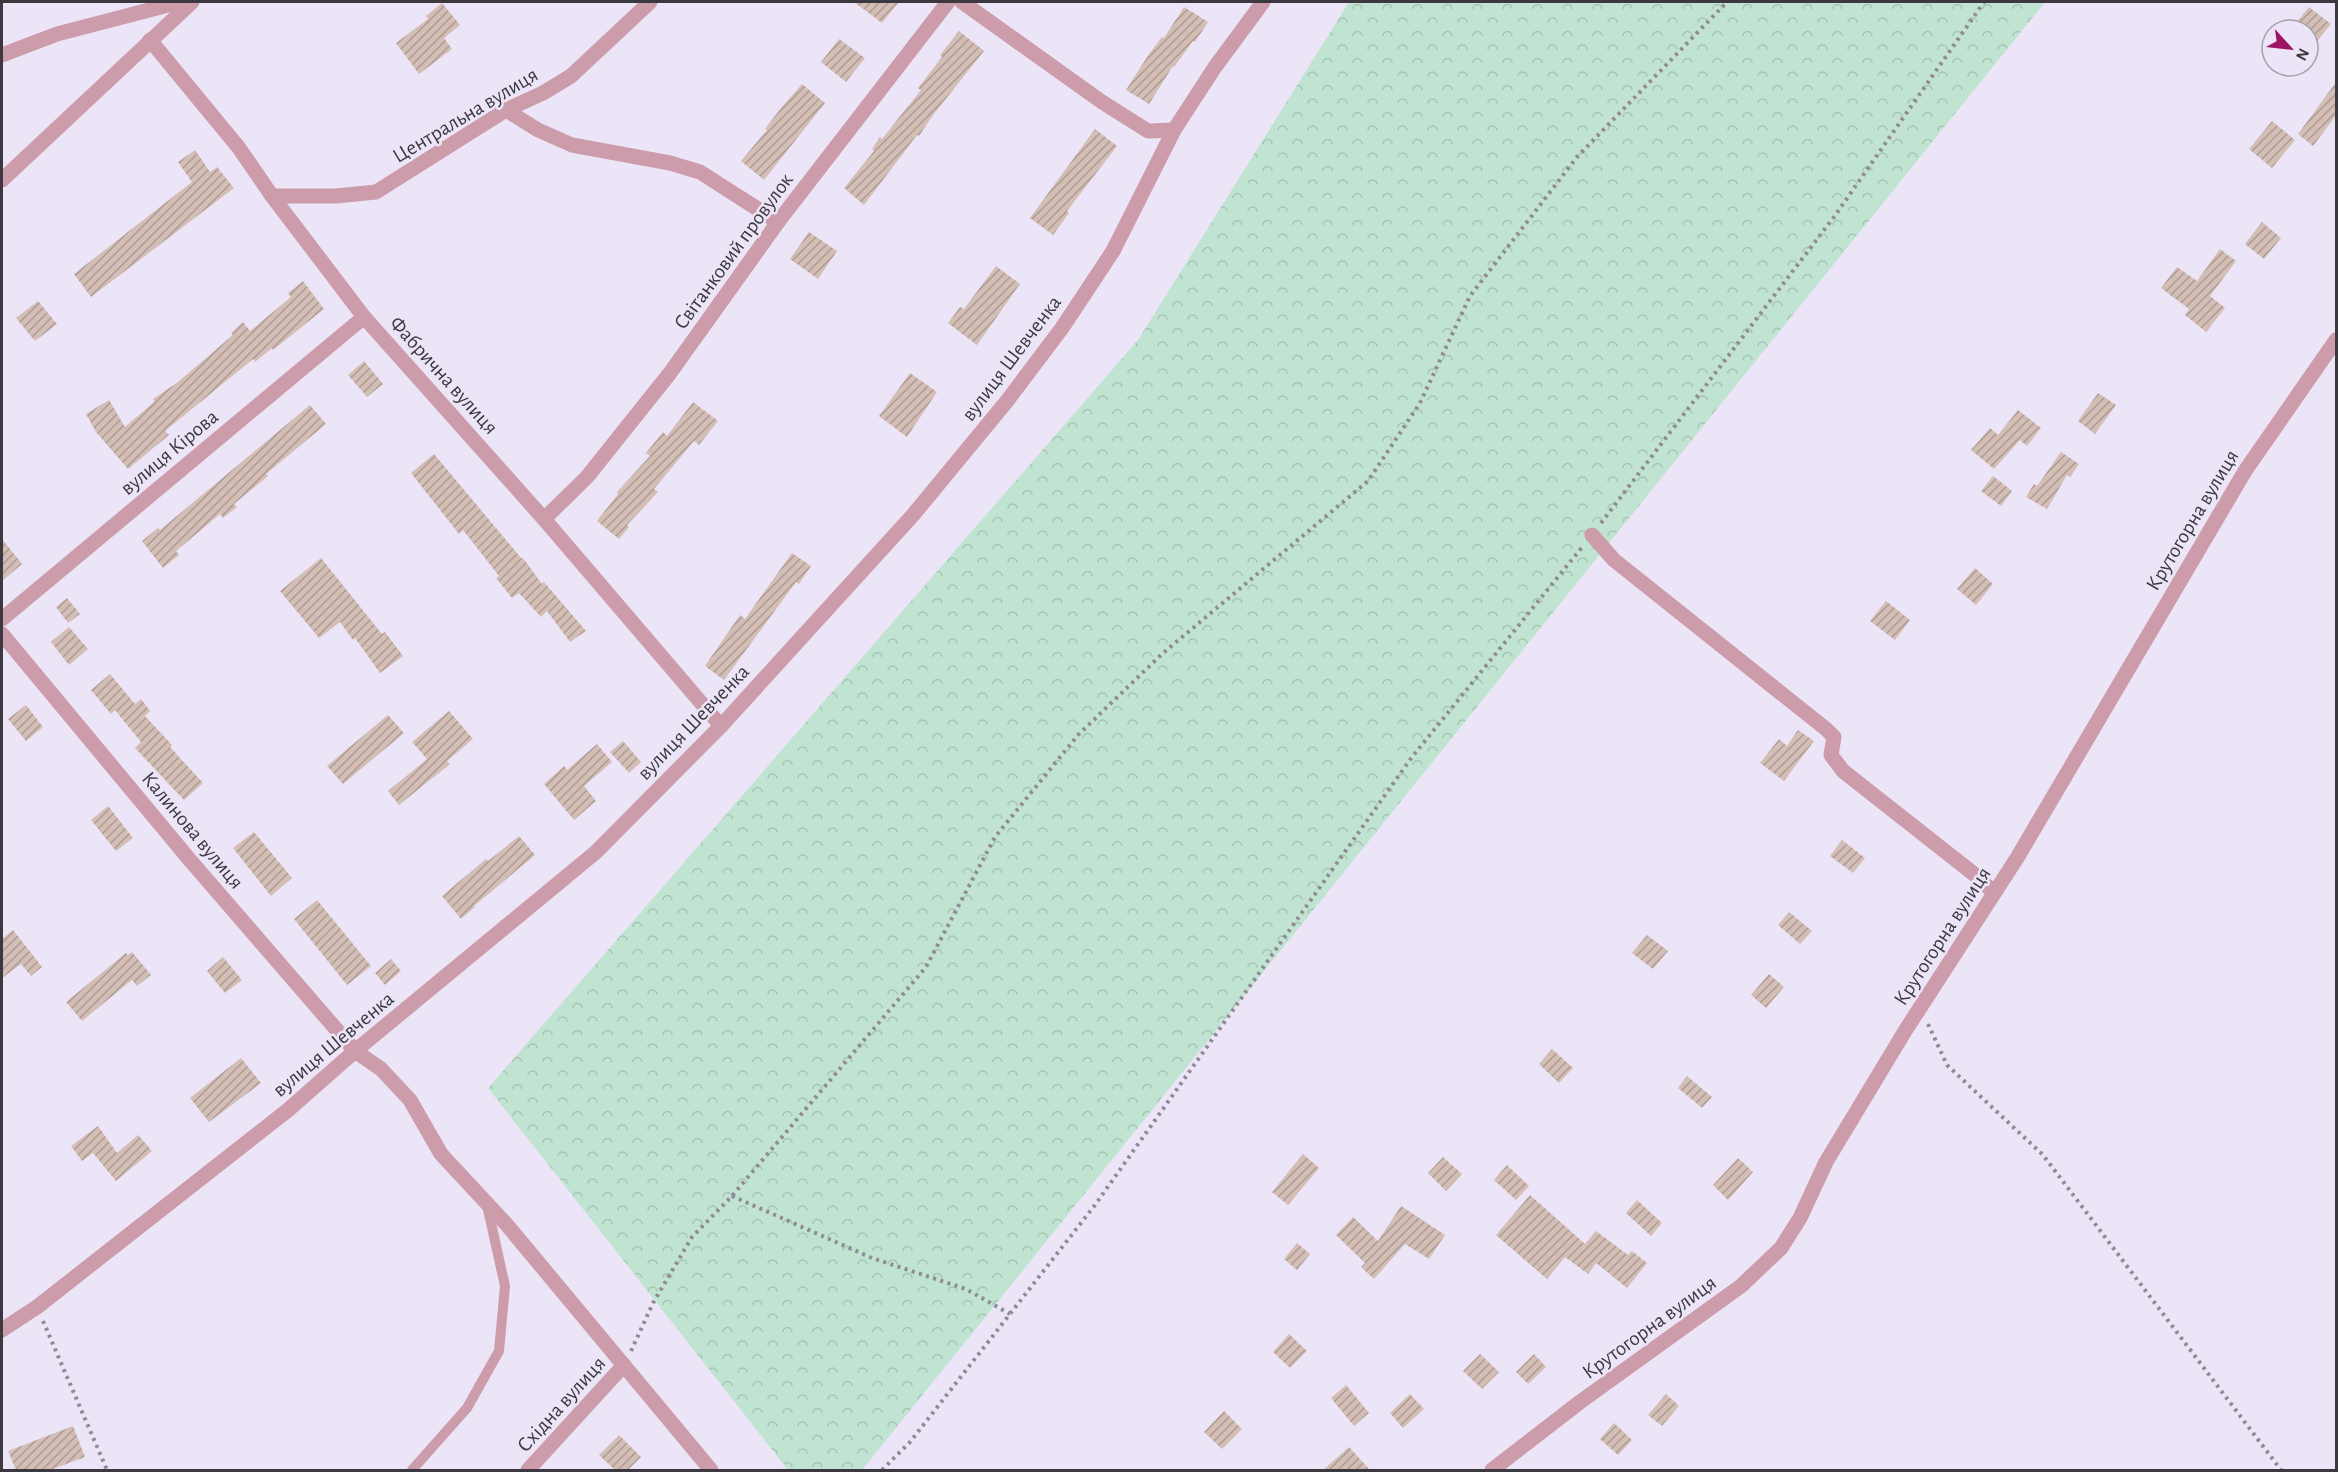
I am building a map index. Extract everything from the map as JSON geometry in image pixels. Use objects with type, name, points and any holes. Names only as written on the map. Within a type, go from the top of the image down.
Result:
[{"type":"street","points":[[2,55],[57,34],[180,2]]},
{"type":"street","points":[[2,180],[192,2]]},
{"type":"street","name":"Центральна вулиця","points":[[272,196],[336,196],[376,192],[506,110],[543,93],[571,76],[650,2]]},
{"type":"street","name":"Світанковий провулок","points":[[544,519],[587,477],[670,373],[778,222],[948,2]]},
{"type":"street","points":[[962,2],[1102,102],[1148,131],[1174,130]]},
{"type":"street","name":"вулиця Шевченка","points":[[2,1330],[37,1307],[288,1110],[355,1051],[596,852],[721,726],[913,515],[1007,401],[1062,328],[1113,251],[1174,130],[1215,67],[1263,2]]},
{"type":"street","name":"Фабрична вулиця","points":[[150,40],[219,123],[364,317],[544,519],[721,726]]},
{"type":"street","points":[[506,110],[538,130],[572,145],[670,163],[699,172],[778,222]]},
{"type":"street","name":"вулиця Кірова","points":[[2,619],[364,317]]},
{"type":"street","name":"Крутогорна вулиця","points":[[1492,1470],[1580,1402],[1734,1291],[1781,1248],[1800,1218],[1826,1162],[1920,1007],[2017,858],[2245,471],[2337,340]]},
{"type":"street","points":[[1592,535],[1614,560],[1826,729],[1834,737],[1831,754],[1843,771],[1979,878],[1994,894]]},
{"type":"street","name":"Калинова вулиця","points":[[2,634],[189,859],[355,1051],[381,1068],[410,1100],[441,1154],[486,1202],[624,1365]]},
{"type":"street","points":[[624,1365],[711,1470]]},
{"type":"street","name":"Східна вулиця","points":[[528,1470],[624,1365]]},
{"type":"lane","points":[[412,1470],[466,1408],[499,1351],[505,1286],[486,1202]]},
{"type":"path","points":[[624,1365],[653,1303],[692,1237],[732,1196],[926,967],[995,837],[1078,735],[1162,654],[1368,481],[1420,403],[1470,296],[1577,157],[1727,2]]},
{"type":"path","points":[[882,1470],[910,1442],[1095,1205],[1412,758],[1592,535],[1834,217],[1984,2]]},
{"type":"path","points":[[1920,1007],[1947,1065],[2043,1155],[2281,1470]]},
{"type":"path","points":[[732,1196],[872,1258],[966,1288],[1010,1314]]},
{"type":"path","points":[[37,1307],[107,1470]]},
{"type":"green space","points":[[1349,2],[2045,2],[862,1470],[788,1470],[488,1088],[1138,340]]},
{"type":"building","points":[[854,2],[899,2],[882,23]]},
{"type":"building","points":[[442,3],[460,25],[444,38],[452,49],[419,74],[396,43],[428,19],[426,16]]},
{"type":"building","points":[[1184,7],[1208,22],[1195,42],[1193,41],[1173,66],[1149,104],[1126,90]]},
{"type":"building","points":[[2309,7],[2331,24],[2320,37],[2320,18],[2300,18]]},
{"type":"building","points":[[959,31],[984,51],[864,205],[844,188],[874,151],[872,149],[880,137],[882,139],[921,90],[918,88]]},
{"type":"building","points":[[839,39],[865,58],[846,82],[821,62]]},
{"type":"building","points":[[2337,81],[2337,114],[2313,146],[2298,134]]},
{"type":"building","points":[[802,84],[825,103],[764,180],[741,161]]},
{"type":"building","points":[[2272,121],[2295,140],[2272,168],[2249,149]]},
{"type":"building","points":[[1095,129],[1117,146],[1067,211],[1069,213],[1053,235],[1030,218]]},
{"type":"building","points":[[195,150],[210,172],[217,167],[234,188],[91,297],[74,274],[192,182],[178,162]]},
{"type":"building","points":[[2262,222],[2281,238],[2264,259],[2245,244]]},
{"type":"building","points":[[809,232],[837,251],[818,279],[790,259]]},
{"type":"building","points":[[2220,249],[2236,261],[2210,296],[2225,308],[2206,332],[2185,315],[2189,309],[2161,288],[2177,267],[2197,281]]},
{"type":"building","points":[[996,266],[1020,284],[977,345],[948,323],[960,307],[964,309]]},
{"type":"building","points":[[303,281],[324,309],[273,350],[272,348],[255,362],[253,359],[165,431],[169,435],[128,469],[96,432],[86,414],[109,400],[125,427],[155,401],[153,399],[178,382],[233,335],[231,333],[243,322],[250,331],[291,297],[288,293]]},
{"type":"building","points":[[38,301],[57,324],[35,341],[16,318]]},
{"type":"building","points":[[364,361],[383,384],[367,397],[348,375]]},
{"type":"building","points":[[910,373],[937,392],[907,437],[879,416]]},
{"type":"building","points":[[2098,393],[2116,405],[2095,434],[2078,421]]},
{"type":"building","points":[[693,402],[718,421],[699,445],[694,441],[654,489],[658,492],[627,525],[629,527],[619,539],[597,521],[618,494],[617,492],[650,456],[646,453],[663,432],[667,436]]},
{"type":"building","points":[[310,405],[326,424],[266,474],[268,476],[234,504],[237,507],[223,518],[220,514],[176,551],[179,555],[163,568],[142,541],[158,528],[160,530]]},
{"type":"building","points":[[2018,410],[2041,428],[2027,446],[2020,440],[1994,469],[1971,450],[1990,428],[1998,435]]},
{"type":"building","points":[[2061,452],[2079,464],[2070,477],[2067,475],[2047,509],[2026,497],[2034,484],[2037,486]]},
{"type":"building","points":[[434,454],[523,558],[542,584],[544,582],[586,631],[570,642],[547,611],[541,617],[519,593],[512,598],[496,578],[499,576],[463,530],[459,534],[411,473]]},
{"type":"building","points":[[1993,476],[2012,491],[2001,506],[1981,491]]},
{"type":"building","points":[[2,539],[22,564],[2,581]]},
{"type":"building","points":[[792,553],[811,566],[799,584],[796,582],[724,680],[705,666],[740,615],[745,619]]},
{"type":"building","points":[[321,558],[382,634],[385,632],[403,656],[380,673],[355,638],[353,640],[340,622],[319,638],[280,591]]},
{"type":"building","points":[[1975,568],[1993,584],[1976,605],[1957,589]]},
{"type":"building","points":[[67,598],[80,614],[68,623],[56,607]]},
{"type":"building","points":[[1886,601],[1910,620],[1895,640],[1870,621]]},
{"type":"building","points":[[69,627],[88,649],[69,665],[51,642]]},
{"type":"building","points":[[110,674],[135,704],[141,699],[150,711],[145,716],[203,783],[184,800],[135,748],[141,742],[115,710],[111,714],[91,690]]},
{"type":"building","points":[[26,705],[43,727],[26,741],[8,719]]},
{"type":"building","points":[[449,711],[473,739],[447,761],[450,764],[399,805],[388,791],[427,759],[412,742]]},
{"type":"building","points":[[388,715],[404,733],[343,784],[327,766]]},
{"type":"building","points":[[1798,730],[1814,741],[1784,781],[1760,763],[1779,739],[1787,746]]},
{"type":"building","points":[[623,741],[641,762],[629,773],[610,752]]},
{"type":"building","points":[[597,744],[612,762],[584,786],[596,801],[574,820],[544,784],[564,766],[567,770]]},
{"type":"building","points":[[108,806],[133,838],[116,851],[91,820]]},
{"type":"building","points":[[254,832],[292,878],[271,896],[233,848]]},
{"type":"building","points":[[519,836],[535,855],[461,919],[442,896],[486,859],[488,861]]},
{"type":"building","points":[[1842,840],[1865,858],[1853,873],[1830,856]]},
{"type":"building","points":[[317,900],[371,966],[347,985],[294,919]]},
{"type":"building","points":[[1789,912],[1812,931],[1800,944],[1778,925]]},
{"type":"building","points":[[13,930],[42,967],[31,976],[21,964],[2,978],[2,939]]},
{"type":"building","points":[[1647,935],[1668,951],[1653,969],[1632,953]]},
{"type":"building","points":[[132,952],[151,975],[137,986],[132,980],[82,1021],[66,1002],[126,953],[128,955]]},
{"type":"building","points":[[223,957],[242,980],[225,993],[207,971]]},
{"type":"building","points":[[391,959],[401,971],[385,985],[375,973]]},
{"type":"building","points":[[1769,974],[1784,987],[1766,1008],[1751,995]]},
{"type":"building","points":[[1552,1049],[1573,1068],[1559,1083],[1539,1064]]},
{"type":"building","points":[[241,1058],[261,1083],[209,1122],[190,1098]]},
{"type":"building","points":[[1687,1076],[1712,1097],[1702,1108],[1678,1088]]},
{"type":"building","points":[[98,1126],[117,1153],[138,1135],[152,1151],[116,1181],[93,1153],[82,1161],[71,1146]]},
{"type":"building","points":[[1303,1154],[1319,1168],[1288,1205],[1272,1192]]},
{"type":"building","points":[[1443,1157],[1462,1174],[1446,1191],[1428,1173]]},
{"type":"building","points":[[1738,1158],[1753,1172],[1728,1200],[1713,1185]]},
{"type":"building","points":[[1507,1165],[1529,1186],[1516,1200],[1494,1180]]},
{"type":"building","points":[[1530,1195],[1585,1244],[1596,1231],[1628,1255],[1632,1251],[1647,1263],[1627,1288],[1596,1263],[1588,1274],[1565,1257],[1547,1279],[1496,1235]]},
{"type":"building","points":[[1637,1200],[1662,1223],[1651,1236],[1626,1213]]},
{"type":"building","points":[[1401,1206],[1445,1235],[1429,1259],[1405,1244],[1374,1279],[1361,1267],[1365,1263],[1336,1235],[1353,1217],[1378,1241]]},
{"type":"building","points":[[1297,1243],[1310,1254],[1297,1270],[1284,1259]]},
{"type":"building","points":[[1289,1334],[1307,1351],[1290,1368],[1273,1352]]},
{"type":"building","points":[[1480,1354],[1499,1372],[1482,1389],[1463,1371]]},
{"type":"building","points":[[1534,1354],[1546,1367],[1528,1384],[1516,1372]]},
{"type":"building","points":[[1346,1385],[1369,1413],[1354,1426],[1331,1398]]},
{"type":"building","points":[[1410,1394],[1424,1409],[1403,1428],[1390,1413]]},
{"type":"building","points":[[1666,1394],[1679,1406],[1662,1426],[1648,1415]]},
{"type":"building","points":[[1224,1411],[1242,1429],[1222,1449],[1204,1432]]},
{"type":"building","points":[[1614,1423],[1632,1440],[1618,1455],[1600,1439]]},
{"type":"building","points":[[73,1426],[85,1457],[50,1470],[16,1470],[8,1451]]},
{"type":"building","points":[[619,1435],[641,1457],[628,1470],[615,1470],[599,1455]]},
{"type":"building","points":[[1349,1447],[1370,1470],[1323,1470]]}]
